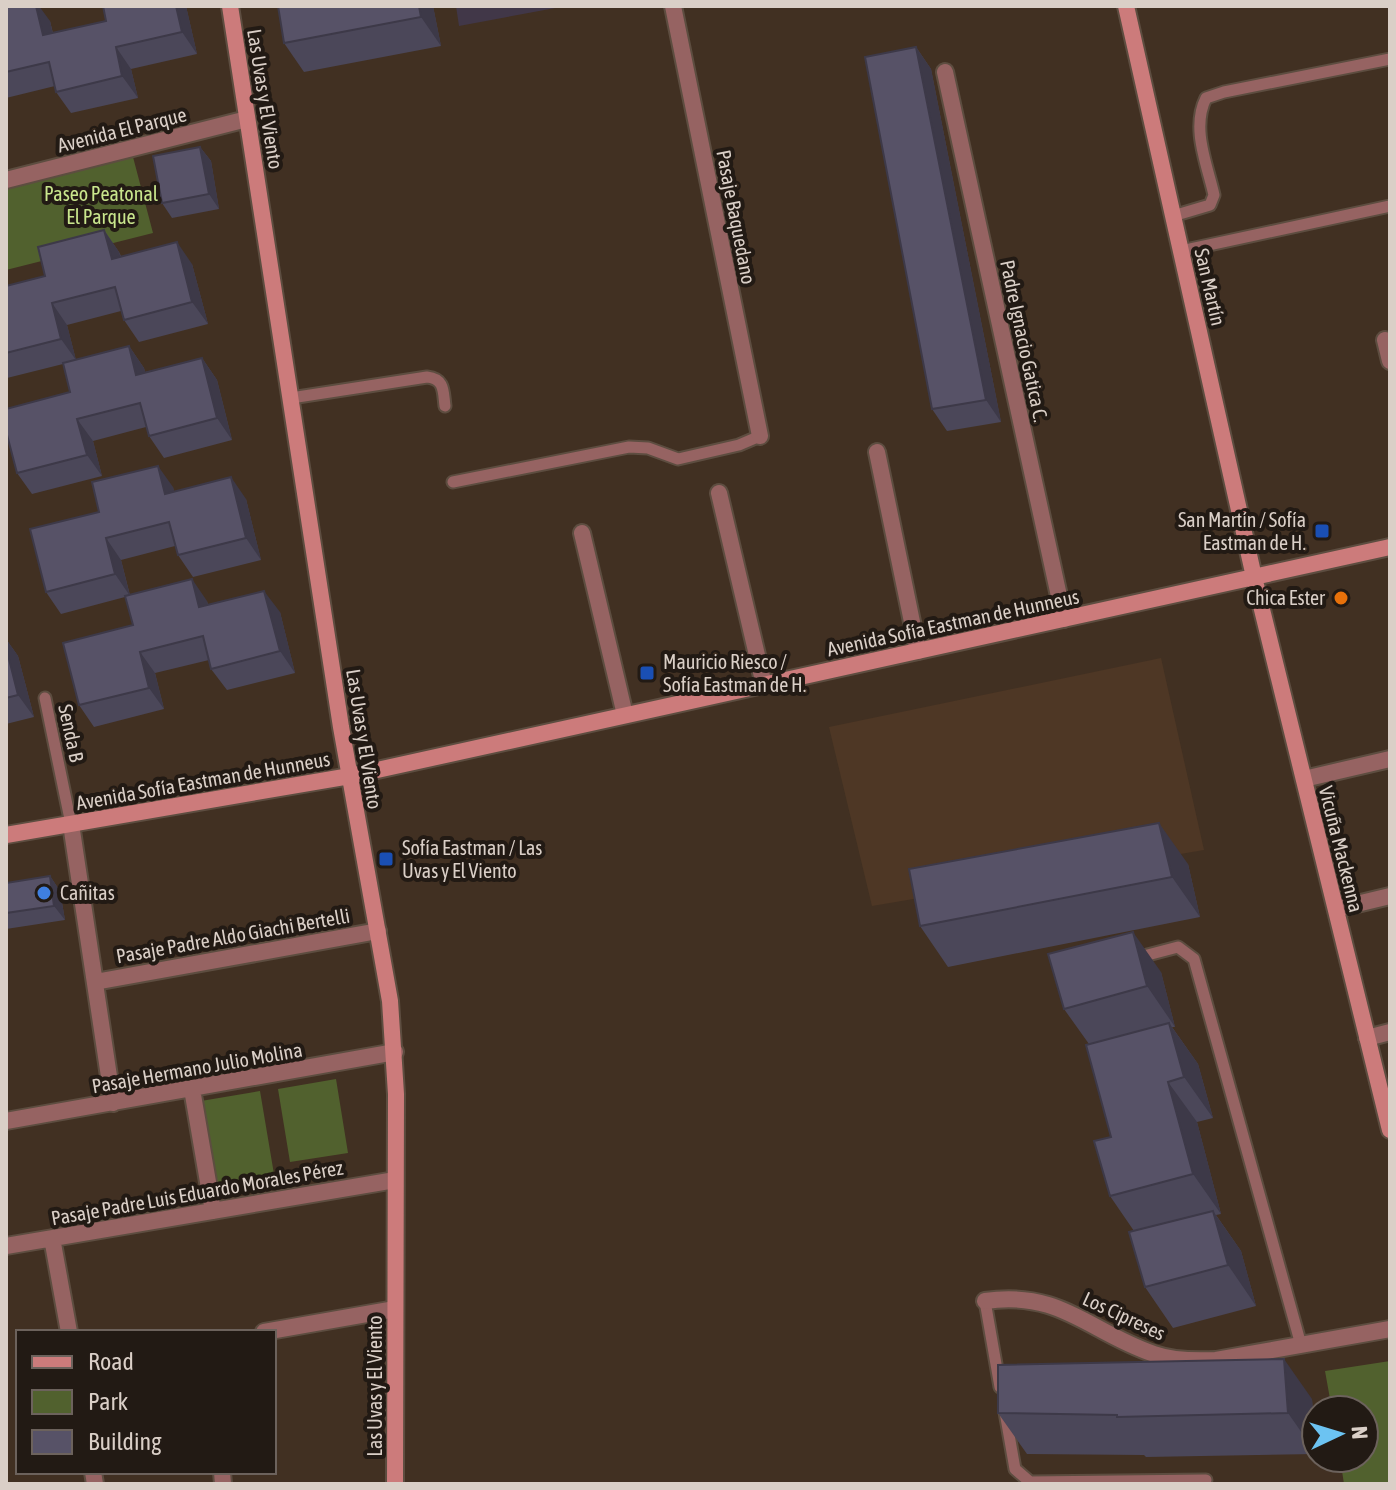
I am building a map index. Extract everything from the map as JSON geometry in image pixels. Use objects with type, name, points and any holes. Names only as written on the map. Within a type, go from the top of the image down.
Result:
[{"type":"street","name":"Las Uvas y El Viento","points":[[230,6],[350,776],[390,1001],[395,1052],[395,1484]]},
{"type":"street","name":"Pasaje Baquedano","points":[[673,6],[760,436]]},
{"type":"street","name":"San Martín","points":[[1126,6],[1254,577]]},
{"type":"street","name":"Padre Ignacio Gatica C.","points":[[945,72],[1064,619]]},
{"type":"street","name":"Avenida El Parque","points":[[6,180],[247,119]]},
{"type":"street","points":[[1385,340],[1390,361]]},
{"type":"street","points":[[877,452],[918,651]]},
{"type":"street","points":[[719,493],[764,685]]},
{"type":"street","points":[[582,533],[625,715]]},
{"type":"street","name":"Avenida Sofía Eastman de Hunneus","points":[[6,835],[350,776],[1390,547]]},
{"type":"street","name":"Vicuña Mackenna","points":[[1254,577],[1390,1130]]},
{"type":"street","points":[[1304,779],[1390,759]]},
{"type":"street","points":[[71,824],[113,1103]]},
{"type":"street","points":[[1336,909],[1390,896]]},
{"type":"street","name":"Pasaje Padre Aldo Giachi Bertelli","points":[[95,982],[378,931]]},
{"type":"street","points":[[1367,1038],[1390,1032]]},
{"type":"street","name":"Pasaje Hermano Julio Molina","points":[[6,1121],[395,1052]]},
{"type":"street","points":[[192,1089],[213,1211]]},
{"type":"street","name":"Pasaje Padre Luis Eduardo Morales Pérez","points":[[6,1246],[395,1180]]},
{"type":"street","points":[[52,1238],[69,1330]]},
{"type":"street","name":"Los Cipreses","points":[[985,1301],[1018,1298],[1047,1303],[1138,1347],[1176,1359],[1216,1360],[1390,1329]]},
{"type":"street","points":[[275,1330],[395,1309]]},
{"type":"lane","points":[[1173,216],[1204,209],[1210,205],[1214,195],[1198,125],[1206,98],[1390,59]]},
{"type":"lane","points":[[1181,251],[1390,206]]},
{"type":"lane","points":[[291,398],[427,377],[437,378],[442,383],[445,406]]},
{"type":"lane","points":[[453,482],[629,447],[648,448],[678,459],[739,445],[760,436]]},
{"type":"lane","name":"Senda B","points":[[45,698],[71,824]]},
{"type":"lane","points":[[1122,962],[1178,947],[1194,959],[1301,1345]]},
{"type":"lane","points":[[985,1301],[1015,1469],[1030,1482],[1206,1480]]},
{"type":"shaded area","points":[[456,6],[566,6],[459,26]]},
{"type":"shaded area","points":[[1161,658],[1204,850],[872,906],[829,727]]},
{"type":"green space","name":"Paseo Peatonal El Parque","points":[[133,157],[153,233],[6,270],[6,189]]},
{"type":"green space","points":[[336,1079],[348,1153],[290,1162],[278,1089]]},
{"type":"green space","points":[[260,1091],[276,1186],[217,1197],[201,1101]]},
{"type":"green space","points":[[1390,1361],[1390,1484],[1344,1484],[1342,1474],[1380,1474],[1380,1394],[1329,1394],[1325,1371]]},
{"type":"building","points":[[6,6],[36,6],[43,35],[106,21],[103,6],[176,6],[182,32],[116,47],[122,76],[56,92],[49,62],[6,72]]},
{"type":"building","points":[[278,6],[419,6],[421,17],[284,43]]},
{"type":"building","points":[[916,47],[986,400],[932,409],[865,57]]},
{"type":"building","points":[[200,147],[209,194],[162,203],[153,156]]},
{"type":"building","points":[[104,230],[112,259],[177,242],[192,302],[124,320],[115,287],[52,303],[61,339],[6,353],[6,286],[45,276],[38,247]]},
{"type":"building","points":[[129,346],[136,375],[202,358],[217,418],[149,436],[140,403],[77,419],[87,455],[17,473],[6,431],[6,409],[70,392],[63,363]]},
{"type":"building","points":[[158,466],[165,494],[231,477],[246,538],[178,555],[169,522],[106,538],[115,574],[46,592],[30,529],[99,512],[92,482]]},
{"type":"building","points":[[192,579],[199,607],[264,591],[280,651],[211,669],[203,636],[140,652],[149,688],[79,705],[63,643],[133,625],[125,596]]},
{"type":"building","points":[[6,647],[18,695],[6,698]]},
{"type":"building","points":[[1159,823],[1172,877],[920,926],[909,869]]},
{"type":"building","points":[[50,876],[54,906],[6,913],[6,883]]},
{"type":"building","points":[[1133,932],[1147,986],[1064,1009],[1048,954]]},
{"type":"building","points":[[1169,1023],[1184,1077],[1168,1082],[1193,1174],[1110,1196],[1094,1141],[1111,1137],[1086,1045]]},
{"type":"building","points":[[1213,1211],[1228,1265],[1145,1287],[1129,1232]]},
{"type":"building","points":[[1284,1359],[1288,1413],[1117,1417],[998,1413],[998,1365]]},
{"type":"place","name":"San Martín / Sofía Eastman de H.","points":[[1322,531]]},
{"type":"place","name":"Chica Ester","points":[[1341,598]]},
{"type":"place","name":"Mauricio Riesco / Sofía Eastman de H.","points":[[647,673]]},
{"type":"place","name":"Sofía Eastman / Las Uvas y El Viento","points":[[386,859]]},
{"type":"place","name":"Cañitas","points":[[44,893]]}]
